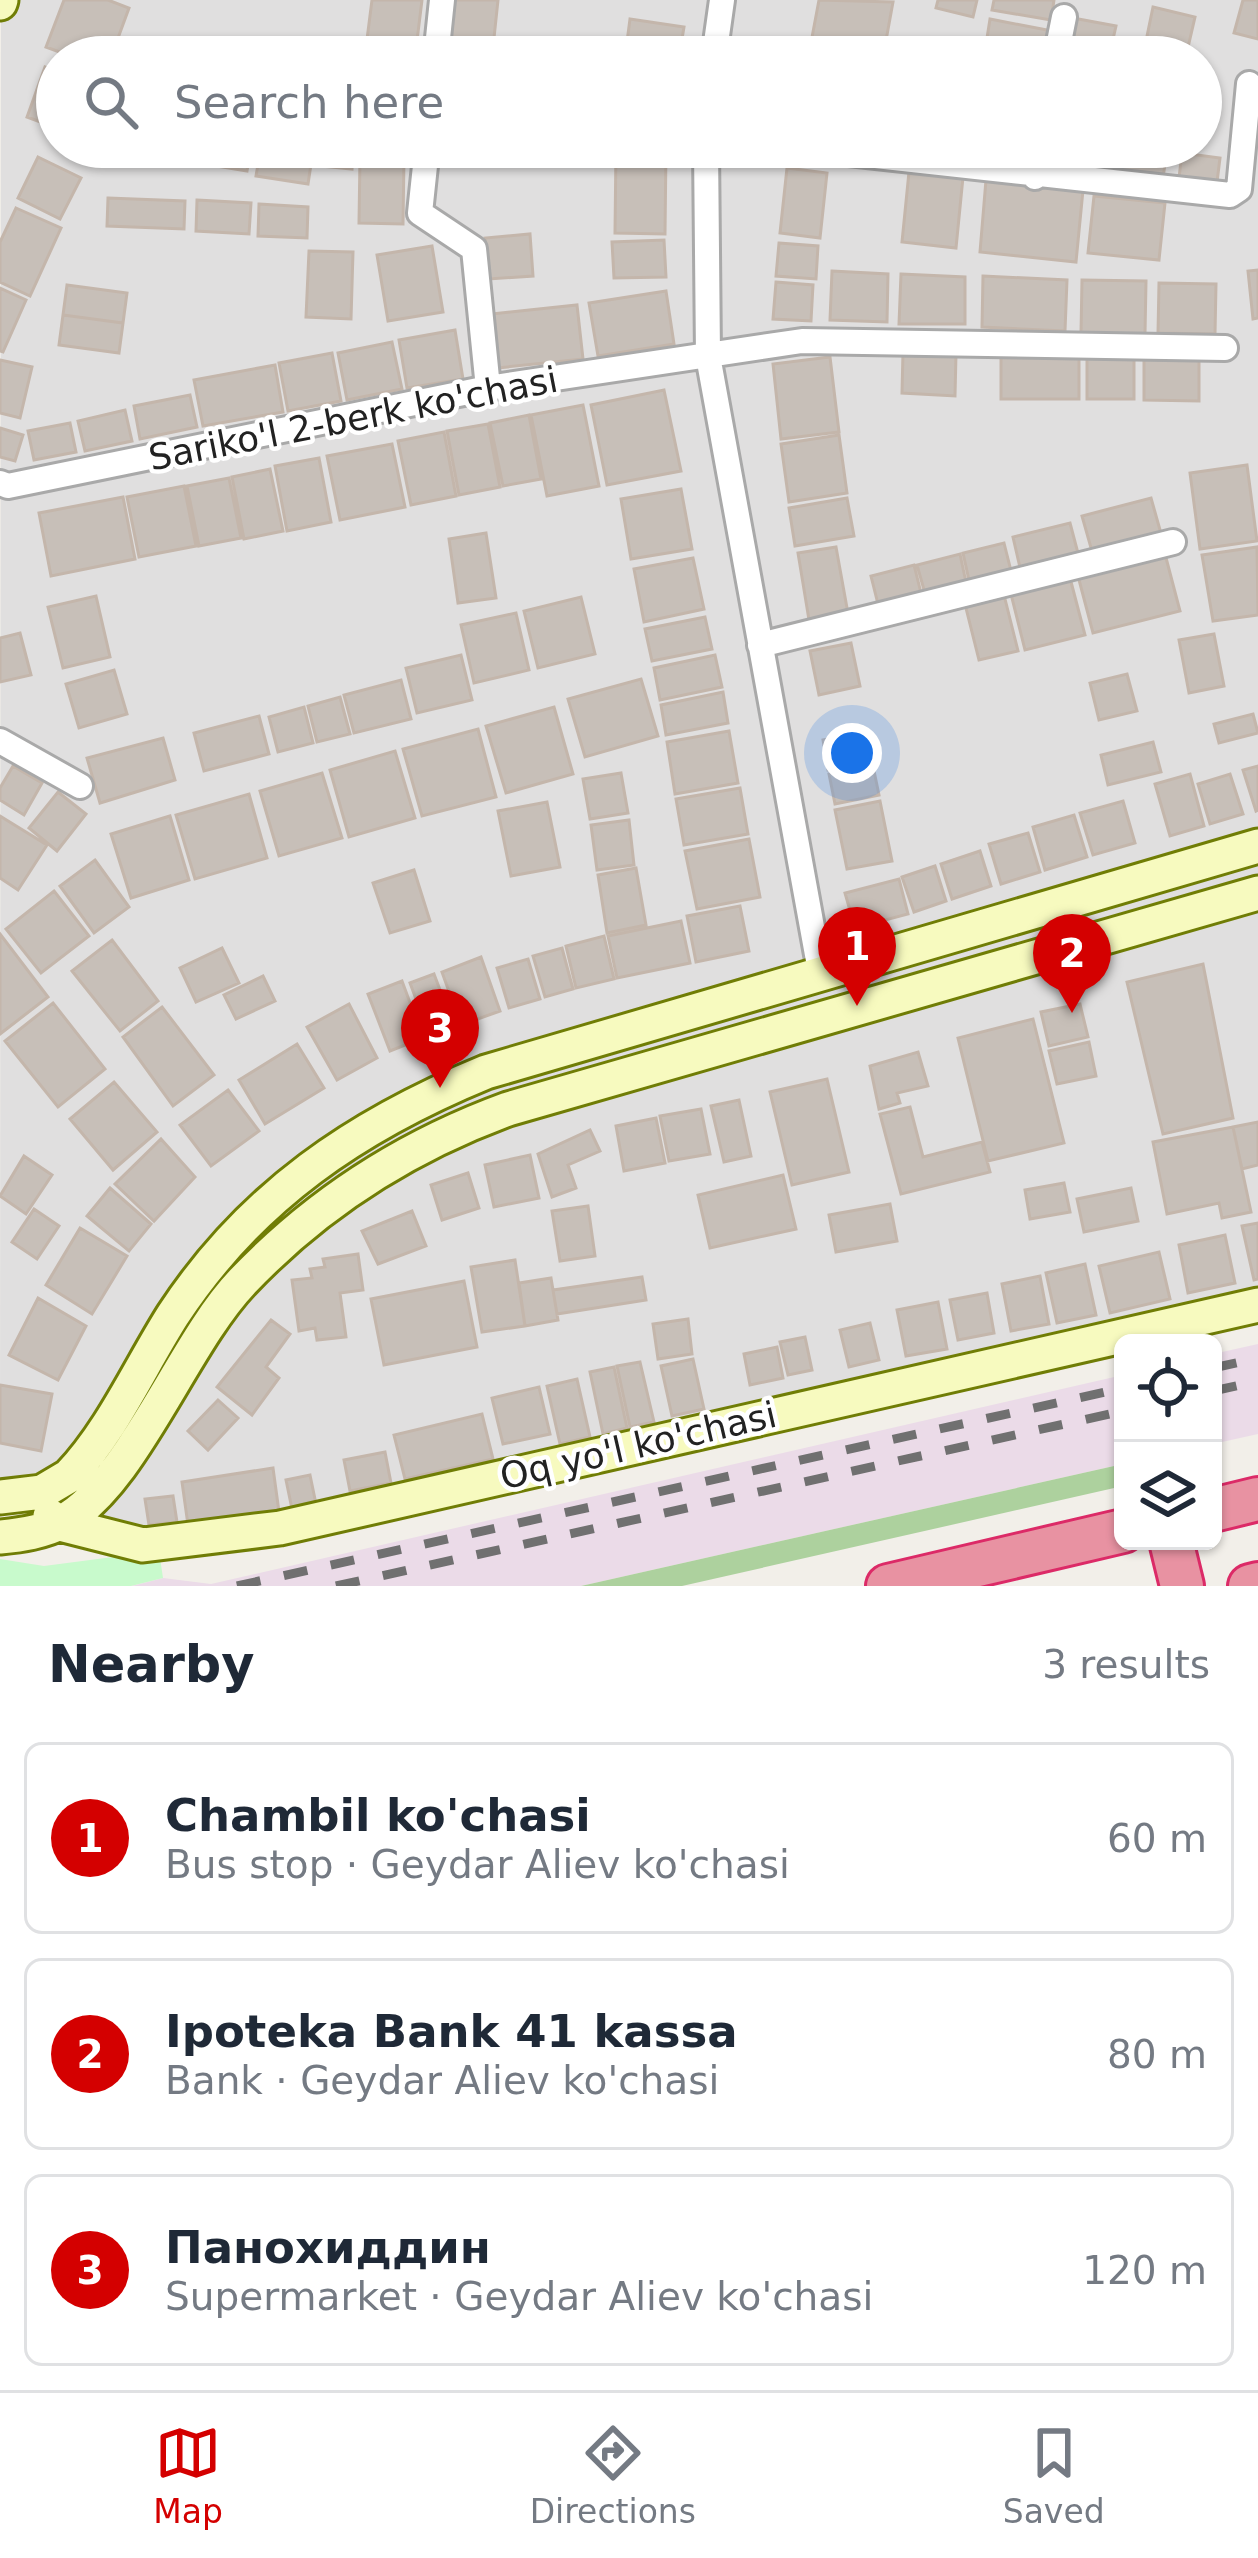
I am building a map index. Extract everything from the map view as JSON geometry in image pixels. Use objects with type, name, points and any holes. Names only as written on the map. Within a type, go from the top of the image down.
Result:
[{"type":"highway","points":[[1222,1508],[1258,1499]]},
{"type":"highway","points":[[888,1586],[1114,1533]]},
{"type":"highway","points":[[1173,1550],[1182,1586]]},
{"type":"main road","points":[[13,1497],[56,1485],[81,1463],[210,1262],[311,1168],[367,1127],[486,1072],[1258,846]]},
{"type":"main road","points":[[0,1538],[60,1524],[106,1485],[200,1334],[237,1286],[362,1180],[425,1142],[508,1109],[1258,892]]},
{"type":"main road","points":[[820,971],[835,1012]]},
{"type":"main road","name":"Oq yo'l ko'chasi","points":[[13,1497],[60,1524],[143,1545],[280,1528],[1258,1306]]},
{"type":"street","points":[[438,36],[442,0]]},
{"type":"street","points":[[717,36],[722,0]]},
{"type":"street","points":[[1061,36],[1064,17]]},
{"type":"street","points":[[963,168],[1236,194],[1249,84]]},
{"type":"street","points":[[425,168],[420,213],[474,249],[488,388]]},
{"type":"street","points":[[706,168],[708,356],[820,971]]},
{"type":"street","points":[[1035,177],[1037,168]]},
{"type":"street","name":"Sariko'l 2-berk ko'chasi","points":[[0,483],[8,486],[488,388],[802,341],[1225,348]]},
{"type":"street","points":[[760,645],[1173,542]]},
{"type":"street","points":[[0,741],[80,786]]},
{"type":"shaded area","points":[[1,0],[1258,0],[1258,1305],[143,1545],[84,1548],[91,1533],[25,1497],[0,1497]]},
{"type":"shaded area","points":[[1258,1344],[1258,1434],[1222,1442],[1222,1352]]},
{"type":"shaded area","points":[[1114,1377],[1114,1466],[581,1586],[132,1586],[163,1578],[211,1584]]},
{"type":"green space","points":[[1114,1466],[1114,1488],[682,1586],[581,1586]]},
{"type":"green space","points":[[159,1551],[163,1578],[131,1586],[0,1586],[0,1559],[44,1566]]},
{"type":"building","points":[[64,0],[108,0],[129,8],[119,36],[50,36]]},
{"type":"building","points":[[372,0],[422,0],[418,36],[367,36]]},
{"type":"building","points":[[448,0],[498,0],[494,36],[443,36]]},
{"type":"building","points":[[819,0],[893,2],[887,36],[812,36]]},
{"type":"building","points":[[938,0],[977,0],[973,17],[936,8]]},
{"type":"building","points":[[994,0],[1054,0],[1051,20],[992,10]]},
{"type":"building","points":[[1243,0],[1258,0],[1258,39],[1234,33]]},
{"type":"building","points":[[1153,7],[1195,17],[1191,36],[1147,36]]},
{"type":"building","points":[[1073,18],[1116,26],[1114,36],[1069,36]]},
{"type":"building","points":[[630,19],[684,27],[682,36],[628,36]]},
{"type":"building","points":[[990,19],[1052,31],[1051,36],[987,36]]},
{"type":"building","points":[[36,92],[36,120],[27,117]]},
{"type":"building","points":[[36,161],[36,168],[61,168],[81,178],[60,219],[18,198]]},
{"type":"building","points":[[257,168],[310,168],[308,184],[256,176]]},
{"type":"building","points":[[360,168],[404,168],[403,224],[359,223]]},
{"type":"building","points":[[616,168],[666,168],[665,234],[615,233]]},
{"type":"building","points":[[787,168],[827,173],[820,238],[780,233]]},
{"type":"building","points":[[1060,168],[1108,168],[1107,176]]},
{"type":"building","points":[[1121,168],[1164,168],[1162,185],[1119,178]]},
{"type":"building","points":[[1180,168],[1219,168],[1216,190],[1178,186]]},
{"type":"building","points":[[909,172],[963,177],[956,248],[902,242]]},
{"type":"building","points":[[986,180],[1083,190],[1076,262],[980,252]]},
{"type":"building","points":[[1094,196],[1165,203],[1159,260],[1088,253]]},
{"type":"building","points":[[108,198],[185,201],[184,229],[107,226]]},
{"type":"building","points":[[197,200],[251,203],[249,234],[196,231]]},
{"type":"building","points":[[259,204],[308,207],[307,238],[258,236]]},
{"type":"building","points":[[16,208],[61,228],[30,296],[0,282],[0,242]]},
{"type":"building","points":[[530,234],[533,276],[489,279],[485,238]]},
{"type":"building","points":[[664,240],[666,277],[614,278],[612,242]]},
{"type":"building","points":[[779,243],[818,246],[816,279],[776,276]]},
{"type":"building","points":[[432,246],[443,312],[388,321],[377,255]]},
{"type":"building","points":[[309,251],[353,252],[351,319],[306,317]]},
{"type":"building","points":[[1258,270],[1258,318],[1253,319],[1248,271]]},
{"type":"building","points":[[832,271],[888,274],[887,322],[830,320]]},
{"type":"building","points":[[901,274],[965,277],[965,324],[899,324]]},
{"type":"building","points":[[983,276],[1067,280],[1065,331],[982,327]]},
{"type":"building","points":[[1082,280],[1146,281],[1145,334],[1081,333]]},
{"type":"building","points":[[776,282],[813,285],[811,321],[773,319]]},
{"type":"building","points":[[1159,283],[1216,284],[1215,334],[1158,333]]},
{"type":"building","points":[[67,285],[127,293],[123,323],[63,315]]},
{"type":"building","points":[[0,288],[26,300],[3,352],[0,351]]},
{"type":"building","points":[[666,291],[674,344],[598,356],[589,303]]},
{"type":"building","points":[[577,305],[583,359],[497,368],[491,314]]},
{"type":"building","points":[[63,315],[123,323],[119,353],[59,345]]},
{"type":"building","points":[[455,330],[463,379],[407,388],[399,340]]},
{"type":"building","points":[[392,342],[402,389],[347,400],[338,353]]},
{"type":"building","points":[[903,352],[956,354],[955,396],[902,393]]},
{"type":"building","points":[[332,353],[341,401],[288,411],[279,363]]},
{"type":"building","points":[[830,357],[839,432],[781,439],[773,364]]},
{"type":"building","points":[[1001,357],[1079,357],[1079,399],[1001,399]]},
{"type":"building","points":[[1144,357],[1199,358],[1199,401],[1144,400]]},
{"type":"building","points":[[1087,358],[1134,358],[1134,399],[1087,399]]},
{"type":"building","points":[[0,360],[32,367],[20,418],[0,413]]},
{"type":"building","points":[[275,365],[283,412],[203,426],[194,380]]},
{"type":"building","points":[[664,390],[681,471],[607,485],[591,405]]},
{"type":"building","points":[[190,395],[197,427],[140,439],[134,406]]},
{"type":"building","points":[[583,405],[599,486],[547,496],[531,415]]},
{"type":"building","points":[[125,410],[132,441],[85,451],[78,421]]},
{"type":"building","points":[[529,415],[541,479],[503,486],[490,423]]},
{"type":"building","points":[[70,423],[76,452],[34,460],[28,431]]},
{"type":"building","points":[[488,424],[500,487],[459,495],[447,431]]},
{"type":"building","points":[[0,428],[23,435],[15,461],[0,457]]},
{"type":"building","points":[[444,432],[456,496],[411,505],[398,441]]},
{"type":"building","points":[[839,435],[847,493],[789,502],[781,444]]},
{"type":"building","points":[[392,444],[405,507],[340,520],[327,456]]},
{"type":"building","points":[[319,458],[331,522],[287,531],[275,466]]},
{"type":"building","points":[[1247,465],[1257,541],[1200,549],[1190,473]]},
{"type":"building","points":[[270,469],[283,531],[244,539],[232,477]]},
{"type":"building","points":[[229,478],[241,538],[199,546],[187,486]]},
{"type":"building","points":[[184,486],[196,546],[139,557],[127,497]]},
{"type":"building","points":[[681,489],[692,549],[631,559],[621,499]]},
{"type":"building","points":[[123,497],[135,559],[51,576],[39,513]]},
{"type":"building","points":[[847,498],[854,536],[795,546],[789,508]]},
{"type":"building","points":[[1151,498],[1162,537],[1093,555],[1082,516]]},
{"type":"building","points":[[1070,523],[1079,557],[1021,572],[1013,537]]},
{"type":"building","points":[[486,533],[496,598],[458,603],[449,539]]},
{"type":"building","points":[[1004,543],[1012,575],[970,585],[963,553]]},
{"type":"building","points":[[836,547],[849,619],[810,626],[798,553]]},
{"type":"building","points":[[1257,547],[1258,615],[1213,621],[1202,555]]},
{"type":"building","points":[[960,554],[967,587],[926,597],[917,565]]},
{"type":"building","points":[[1165,554],[1180,611],[1093,633],[1078,576]]},
{"type":"building","points":[[693,558],[704,609],[644,622],[634,569]]},
{"type":"building","points":[[914,565],[922,597],[879,608],[871,576]]},
{"type":"building","points":[[1070,578],[1085,635],[1025,650],[1011,594]]},
{"type":"building","points":[[1004,595],[1018,651],[979,660],[965,604]]},
{"type":"building","points":[[96,596],[110,657],[63,668],[48,607]]},
{"type":"building","points":[[581,597],[595,654],[538,668],[524,611]]},
{"type":"building","points":[[516,613],[529,670],[474,683],[461,625]]},
{"type":"building","points":[[705,617],[712,649],[652,661],[645,629]]},
{"type":"building","points":[[20,633],[31,675],[0,682],[0,638]]},
{"type":"building","points":[[1214,634],[1224,686],[1189,693],[1179,640]]},
{"type":"building","points":[[851,643],[860,686],[819,695],[810,651]]},
{"type":"building","points":[[461,655],[472,700],[417,713],[406,668]]},
{"type":"building","points":[[715,655],[722,687],[660,700],[654,668]]},
{"type":"building","points":[[114,670],[127,714],[79,728],[66,684]]},
{"type":"building","points":[[1127,674],[1137,711],[1099,720],[1090,683]]},
{"type":"building","points":[[641,679],[658,736],[585,757],[568,699]]},
{"type":"building","points":[[401,680],[411,719],[354,733],[344,695]]},
{"type":"building","points":[[723,692],[728,723],[666,735],[661,705]]},
{"type":"building","points":[[340,697],[350,734],[317,742],[308,706]]},
{"type":"building","points":[[304,707],[313,743],[278,752],[269,717]]},
{"type":"building","points":[[554,707],[573,774],[506,793],[486,726]]},
{"type":"building","points":[[1253,714],[1258,733],[1219,743],[1214,724]]},
{"type":"building","points":[[259,716],[269,754],[204,771],[194,733]]},
{"type":"building","points":[[478,729],[496,797],[422,816],[403,749]]},
{"type":"building","points":[[729,731],[738,783],[675,794],[667,742]]},
{"type":"building","points":[[867,731],[872,761],[828,770],[823,740]]},
{"type":"building","points":[[163,738],[175,780],[100,803],[87,758]]},
{"type":"building","points":[[1153,742],[1161,772],[1108,785],[1101,755]]},
{"type":"building","points":[[395,751],[415,818],[349,837],[330,770]]},
{"type":"building","points":[[13,766],[42,783],[24,815],[0,800],[0,788]]},
{"type":"building","points":[[873,766],[879,795],[835,804],[829,774]]},
{"type":"building","points":[[1258,766],[1258,810],[1256,811],[1243,770]]},
{"type":"building","points":[[322,773],[342,838],[279,856],[260,791]]},
{"type":"building","points":[[621,773],[628,813],[590,819],[583,779]]},
{"type":"building","points":[[1190,774],[1204,826],[1170,836],[1155,784]]},
{"type":"building","points":[[1230,774],[1243,814],[1210,824],[1198,784]]},
{"type":"building","points":[[740,788],[748,834],[684,845],[676,799]]},
{"type":"building","points":[[58,792],[86,814],[57,851],[29,828]]},
{"type":"building","points":[[249,794],[267,858],[195,879],[176,815]]},
{"type":"building","points":[[880,801],[892,861],[847,869],[835,810]]},
{"type":"building","points":[[1123,801],[1135,843],[1093,855],[1080,813]]},
{"type":"building","points":[[547,802],[560,867],[511,876],[498,811]]},
{"type":"building","points":[[1074,815],[1087,857],[1045,870],[1033,827]]},
{"type":"building","points":[[0,816],[47,845],[18,890],[0,878]]},
{"type":"building","points":[[170,816],[189,880],[131,898],[111,834]]},
{"type":"building","points":[[629,820],[634,865],[597,870],[591,825]]},
{"type":"building","points":[[1028,833],[1040,872],[1001,884],[989,844]]},
{"type":"building","points":[[749,839],[760,897],[697,909],[685,851]]},
{"type":"building","points":[[980,851],[991,886],[952,899],[941,864]]},
{"type":"building","points":[[95,860],[129,907],[94,933],[60,886]]},
{"type":"building","points":[[935,866],[946,901],[914,912],[902,877]]},
{"type":"building","points":[[636,868],[646,925],[607,933],[598,875]]},
{"type":"building","points":[[414,870],[430,921],[390,933],[373,883]]},
{"type":"building","points":[[899,879],[908,914],[855,928],[845,893]]},
{"type":"building","points":[[54,891],[89,936],[41,973],[6,929]]},
{"type":"building","points":[[740,906],[749,951],[696,962],[687,916]]},
{"type":"building","points":[[681,921],[690,963],[617,978],[608,936]]},
{"type":"building","points":[[0,934],[48,997],[0,1034]]},
{"type":"building","points":[[604,936],[614,979],[576,988],[566,946]]},
{"type":"building","points":[[112,940],[158,1001],[120,1031],[72,971]]},
{"type":"building","points":[[222,948],[239,983],[196,1002],[180,968]]},
{"type":"building","points":[[562,948],[573,989],[545,997],[533,956]]},
{"type":"building","points":[[481,957],[500,1011],[461,1025],[442,972]]},
{"type":"building","points":[[528,959],[540,999],[509,1008],[497,968]]},
{"type":"building","points":[[1203,964],[1233,1118],[1163,1134],[1127,982]]},
{"type":"building","points":[[434,974],[454,1027],[430,1037],[410,983]]},
{"type":"building","points":[[263,976],[275,1001],[236,1019],[224,995]]},
{"type":"building","points":[[402,981],[423,1038],[390,1051],[368,994]]},
{"type":"building","points":[[53,1003],[105,1069],[58,1107],[5,1041]]},
{"type":"building","points":[[349,1004],[377,1058],[337,1080],[307,1027]]},
{"type":"building","points":[[1080,1004],[1088,1037],[1049,1046],[1041,1012]]},
{"type":"building","points":[[162,1007],[214,1075],[173,1106],[123,1037]]},
{"type":"building","points":[[1033,1019],[1064,1143],[988,1161],[958,1038]]},
{"type":"building","points":[[1089,1042],[1096,1076],[1057,1084],[1049,1051]]},
{"type":"building","points":[[297,1044],[324,1088],[265,1124],[239,1080]]},
{"type":"building","points":[[918,1052],[928,1086],[897,1093],[900,1103],[879,1109],[870,1066]]},
{"type":"building","points":[[827,1079],[849,1172],[792,1185],[770,1092]]},
{"type":"building","points":[[114,1082],[157,1132],[113,1170],[70,1119]]},
{"type":"building","points":[[228,1090],[259,1131],[211,1166],[180,1125]]},
{"type":"building","points":[[739,1100],[751,1156],[724,1162],[711,1106]]},
{"type":"building","points":[[910,1107],[923,1157],[982,1142],[990,1172],[901,1194],[880,1114]]},
{"type":"building","points":[[701,1109],[710,1154],[669,1161],[660,1116]]},
{"type":"building","points":[[656,1118],[665,1163],[624,1171],[616,1126]]},
{"type":"building","points":[[1258,1122],[1258,1165],[1242,1169],[1233,1127]]},
{"type":"building","points":[[1233,1127],[1251,1212],[1222,1218],[1219,1203],[1167,1214],[1153,1142]]},
{"type":"building","points":[[590,1130],[600,1151],[568,1165],[576,1188],[552,1197],[538,1154]]},
{"type":"building","points":[[161,1139],[195,1177],[154,1221],[115,1184]]},
{"type":"building","points":[[530,1155],[539,1198],[494,1207],[485,1165]]},
{"type":"building","points":[[24,1156],[52,1175],[26,1214],[0,1196]]},
{"type":"building","points":[[468,1173],[479,1208],[442,1220],[431,1185]]},
{"type":"building","points":[[783,1175],[796,1229],[710,1248],[698,1195]]},
{"type":"building","points":[[1064,1183],[1070,1212],[1030,1219],[1025,1190]]},
{"type":"building","points":[[110,1188],[151,1224],[129,1251],[87,1216]]},
{"type":"building","points":[[1131,1188],[1138,1221],[1084,1232],[1077,1199]]},
{"type":"building","points":[[890,1204],[897,1241],[836,1252],[829,1215]]},
{"type":"building","points":[[588,1206],[595,1256],[560,1261],[552,1211]]},
{"type":"building","points":[[34,1209],[59,1226],[37,1259],[12,1242]]},
{"type":"building","points":[[412,1211],[426,1246],[378,1264],[362,1231]]},
{"type":"building","points":[[1258,1223],[1258,1279],[1254,1280],[1242,1226]]},
{"type":"building","points":[[80,1228],[127,1256],[92,1314],[46,1285]]},
{"type":"building","points":[[1225,1235],[1235,1283],[1188,1293],[1179,1245]]},
{"type":"building","points":[[1159,1252],[1170,1299],[1110,1313],[1099,1266]]},
{"type":"building","points":[[358,1254],[363,1290],[340,1293],[346,1337],[317,1340],[315,1328],[299,1331],[292,1280],[312,1278],[310,1269],[325,1267],[323,1259]]},
{"type":"building","points":[[515,1260],[525,1326],[482,1332],[471,1267]]},
{"type":"building","points":[[1085,1264],[1096,1315],[1057,1323],[1046,1273]]},
{"type":"building","points":[[1040,1276],[1049,1324],[1011,1331],[1002,1284]]},
{"type":"building","points":[[642,1277],[646,1300],[557,1314],[553,1290]]},
{"type":"building","points":[[551,1278],[558,1320],[525,1326],[519,1283]]},
{"type":"building","points":[[464,1281],[477,1347],[384,1365],[371,1299]]},
{"type":"building","points":[[987,1293],[994,1333],[958,1340],[950,1300]]},
{"type":"building","points":[[38,1298],[86,1326],[58,1380],[9,1355]]},
{"type":"building","points":[[938,1302],[947,1349],[906,1356],[897,1310]]},
{"type":"building","points":[[688,1319],[692,1354],[658,1359],[653,1324]]},
{"type":"building","points":[[271,1320],[290,1334],[266,1367],[279,1378],[252,1415],[217,1387]]},
{"type":"building","points":[[870,1323],[879,1360],[849,1367],[840,1330]]},
{"type":"building","points":[[805,1337],[812,1370],[788,1375],[780,1342]]},
{"type":"building","points":[[777,1347],[783,1378],[750,1385],[744,1354]]},
{"type":"building","points":[[693,1359],[704,1409],[672,1416],[661,1366]]},
{"type":"building","points":[[640,1362],[654,1422],[630,1427],[617,1366]]},
{"type":"building","points":[[614,1367],[627,1428],[603,1434],[590,1372]]},
{"type":"building","points":[[577,1379],[590,1437],[560,1444],[547,1386]]},
{"type":"building","points":[[0,1385],[52,1394],[41,1451],[0,1443]]},
{"type":"building","points":[[539,1387],[550,1434],[503,1444],[492,1398]]},
{"type":"building","points":[[218,1400],[238,1418],[208,1450],[188,1431]]},
{"type":"building","points":[[482,1414],[493,1459],[405,1479],[394,1435]]},
{"type":"building","points":[[385,1452],[391,1483],[350,1491],[344,1460]]},
{"type":"building","points":[[273,1468],[279,1512],[188,1525],[182,1482]]},
{"type":"building","points":[[310,1475],[316,1504],[292,1509],[286,1480]]},
{"type":"building","points":[[173,1496],[177,1522],[149,1525],[145,1499]]},
{"type":"railway","points":[[1222,1366],[1258,1358]]},
{"type":"railway","points":[[1222,1389],[1258,1381]]},
{"type":"railway","points":[[237,1586],[1114,1390]]},
{"type":"railway","points":[[336,1586],[1114,1413]]},
{"type":"place","name":"Chambil ko'chasi","points":[[857,1006]]},
{"type":"place","name":"Ipoteka Bank 41 kassa","points":[[1072,1013]]},
{"type":"place","name":"Панохиддин","points":[[440,1088]]}]
